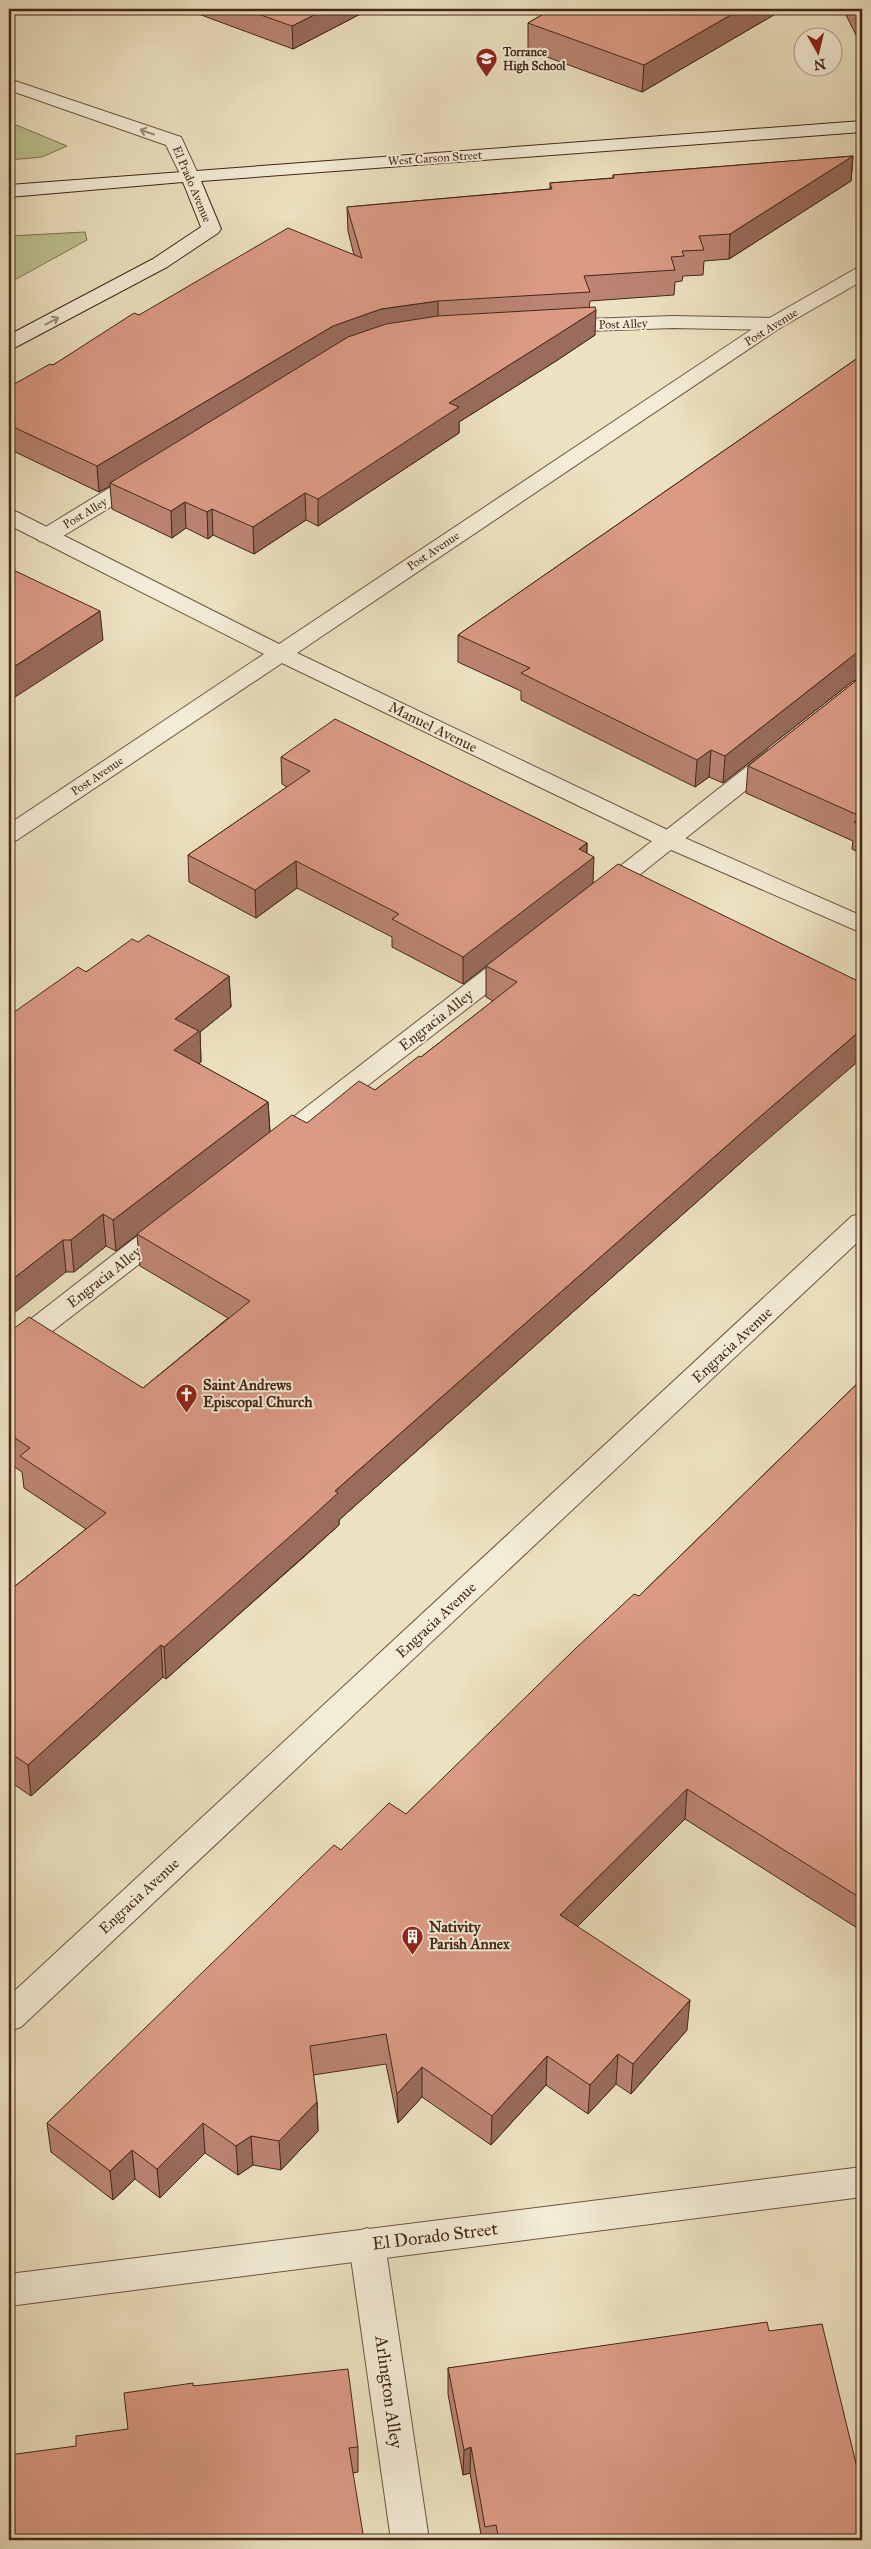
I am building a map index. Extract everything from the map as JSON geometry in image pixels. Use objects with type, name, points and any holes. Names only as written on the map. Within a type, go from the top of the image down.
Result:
[{"type":"street","name":"El Prado Avenue","points":[[9,84],[174,141],[211,229],[160,263],[9,344]]},
{"type":"street","name":"West Carson Street","points":[[9,191],[862,126]]},
{"type":"street","name":"Post Avenue","points":[[9,835],[773,324],[862,272]]},
{"type":"street","name":"Post Alley","points":[[539,327],[673,322],[773,324]]},
{"type":"street","name":"Post Alley","points":[[47,536],[156,469]]},
{"type":"street","name":"Manuel Avenue","points":[[9,517],[280,653],[669,840],[862,924]]},
{"type":"street","points":[[582,907],[792,742]]},
{"type":"street","name":"Engracia Alley","points":[[260,1156],[535,944]]},
{"type":"street","name":"Engracia Alley","points":[[9,1350],[189,1211]]},
{"type":"street","name":"Engracia Avenue","points":[[9,2017],[862,1224]]},
{"type":"street","name":"El Dorado Street","points":[[9,2290],[862,2182]]},
{"type":"street","name":"Arlington Alley","points":[[367,2244],[410,2540]]},
{"type":"green space","points":[[9,122],[67,146],[42,157],[9,160]]},
{"type":"green space","points":[[85,232],[87,240],[9,283],[9,236]]},
{"type":"building","points":[[244,9],[326,9],[292,26]]},
{"type":"building","points":[[552,9],[741,9],[644,65],[528,23]]},
{"type":"building","points":[[853,156],[730,234],[699,236],[704,250],[682,251],[684,256],[671,257],[675,270],[584,276],[590,292],[438,301],[381,309],[333,326],[97,466],[9,425],[9,387],[50,364],[53,365],[134,313],[139,315],[288,228],[362,258],[347,207],[552,189],[550,183],[614,178],[613,175]]},
{"type":"building","points":[[595,307],[596,310],[449,403],[459,407],[318,499],[305,493],[253,527],[212,509],[207,512],[185,502],[171,511],[110,483],[348,337],[386,324],[438,316]]},
{"type":"building","points":[[862,355],[862,653],[855,654],[725,756],[711,750],[697,760],[521,673],[530,668],[458,635]]},
{"type":"building","points":[[9,568],[100,611],[9,670]]},
{"type":"building","points":[[862,676],[862,817],[748,766]]},
{"type":"building","points":[[335,719],[587,843],[579,849],[594,857],[463,957],[392,919],[399,914],[296,861],[255,890],[188,855],[310,771],[281,757]]},
{"type":"building","points":[[862,817],[862,826],[854,822]]},
{"type":"building","points":[[618,864],[862,983],[862,1029],[335,1491],[338,1493],[303,1525],[164,1647],[161,1645],[28,1765],[9,1752],[9,1591],[106,1513],[20,1456],[30,1448],[9,1434],[9,1329],[16,1327],[29,1317],[143,1388],[250,1301],[137,1234],[292,1115],[307,1123],[359,1081],[375,1090],[419,1056],[421,1057],[517,982],[486,966]]},
{"type":"building","points":[[148,935],[229,976],[175,1019],[199,1031],[174,1050],[268,1102],[113,1220],[103,1214],[71,1240],[63,1240],[9,1282],[9,1014],[78,967],[86,972],[132,939],[138,942]]},
{"type":"building","points":[[862,1379],[862,1899],[687,1789],[560,1915],[690,2000],[633,2064],[618,2054],[590,2085],[547,2056],[492,2116],[422,2067],[397,2094],[386,2034],[310,2046],[317,2102],[279,2141],[251,2136],[236,2146],[203,2123],[157,2169],[132,2150],[110,2171],[47,2123],[334,1845],[341,1850],[389,1803],[406,1814],[575,1649],[634,1594],[639,1596]]},
{"type":"building","points":[[767,2322],[769,2331],[822,2324],[862,2488],[862,2540],[499,2540],[496,2525],[485,2527],[471,2447],[464,2450],[448,2368]]},
{"type":"building","points":[[348,2369],[358,2447],[349,2448],[364,2540],[9,2540],[9,2455],[76,2446],[76,2436],[128,2429],[124,2393],[193,2383],[193,2386]]},
{"type":"place","name":"Torrance High School","points":[[487,78]]},
{"type":"place","name":"Saint Andrews Episcopal Church","points":[[187,1413]]},
{"type":"place","name":"Nativity Parish Annex","points":[[413,1955]]}]
